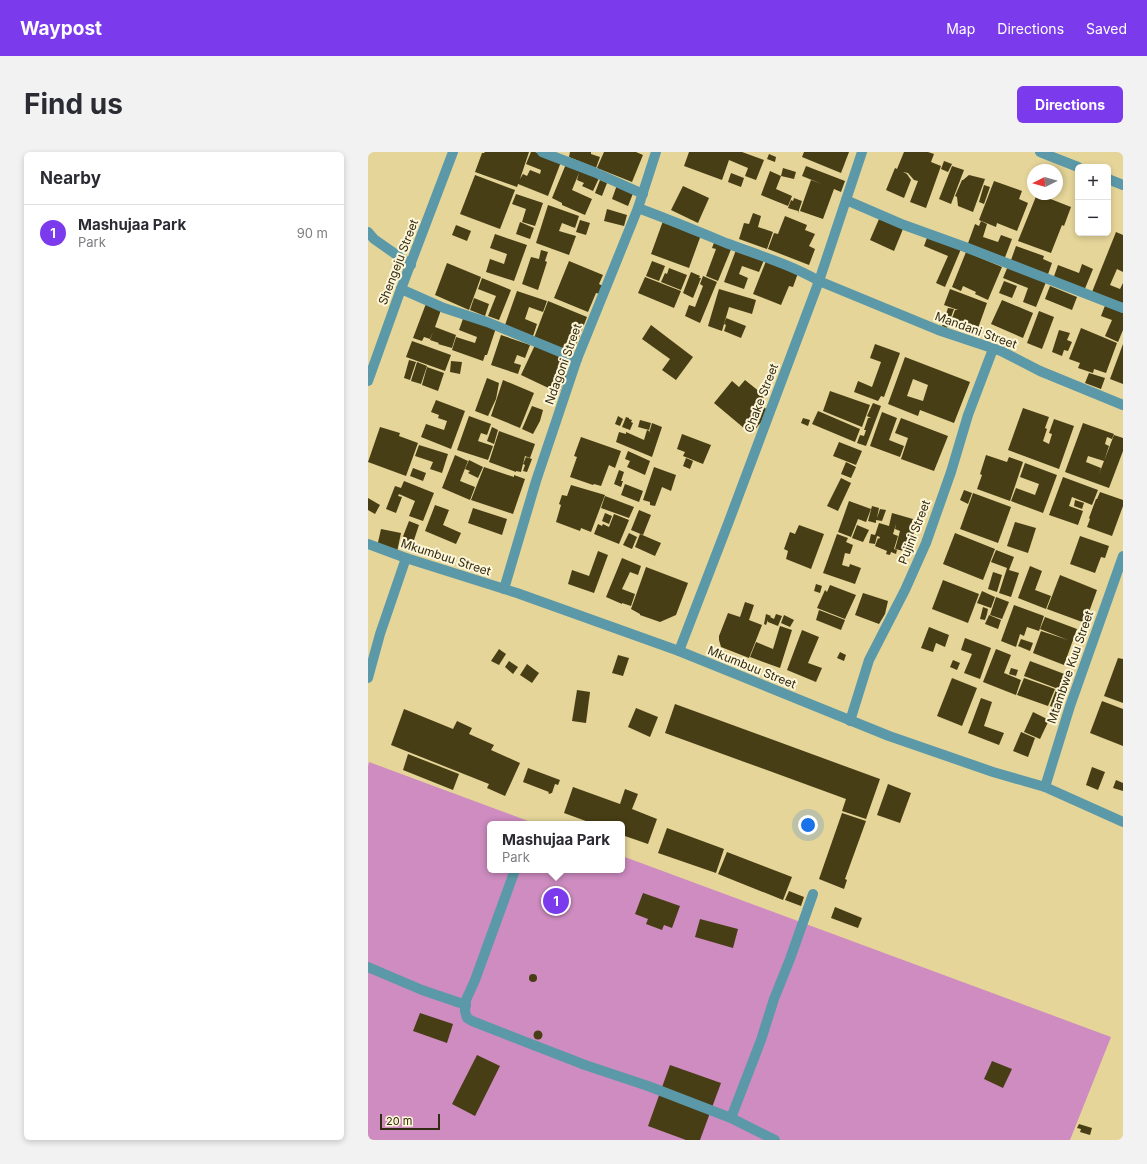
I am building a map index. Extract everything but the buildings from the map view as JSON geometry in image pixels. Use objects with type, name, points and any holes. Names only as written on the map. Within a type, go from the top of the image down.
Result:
[{"type":"street","name":"Shengeju Street","points":[[368,381],[453,152]]},
{"type":"street","points":[[542,152],[594,172],[642,194]]},
{"type":"street","name":"Ndagoni Street","points":[[504,589],[536,481],[577,359],[638,208],[656,152]]},
{"type":"street","name":"Chake Street","points":[[679,651],[819,281],[862,152]]},
{"type":"street","points":[[1040,152],[1055,155],[1075,165]]},
{"type":"street","points":[[1111,180],[1123,185]]},
{"type":"street","points":[[846,200],[904,225],[1123,308]]},
{"type":"street","name":"Mandani Street","points":[[638,208],[774,259],[819,281],[938,330],[993,349],[1040,371],[1123,405]]},
{"type":"street","points":[[368,232],[374,239],[411,265]]},
{"type":"street","points":[[401,289],[444,308],[487,322],[577,359]]},
{"type":"street","name":"Pujini Street","points":[[850,721],[869,660],[905,590],[926,543],[951,472],[968,414],[993,349]]},
{"type":"street","name":"Mkumbuu Street","points":[[368,544],[406,558],[504,589],[679,651],[850,721],[942,754],[1045,787],[1123,822]]},
{"type":"street","name":"Mtambwe Kuu Street","points":[[1045,787],[1072,699],[1123,556]]},
{"type":"street","points":[[368,678],[380,634],[406,558]]},
{"type":"street","points":[[514,873],[466,1005],[465,1011],[467,1018],[585,1065],[648,1086],[731,1118],[775,1140]]},
{"type":"street","points":[[731,1118],[813,894]]},
{"type":"street","points":[[368,967],[422,990],[466,1005]]},
{"type":"shaded area","points":[[369,762],[528,821],[487,821],[487,873],[625,873],[625,857],[1111,1037],[1070,1140],[368,1140]]},
{"type":"place","name":"Mashujaa Park","points":[[556,901]]}]
